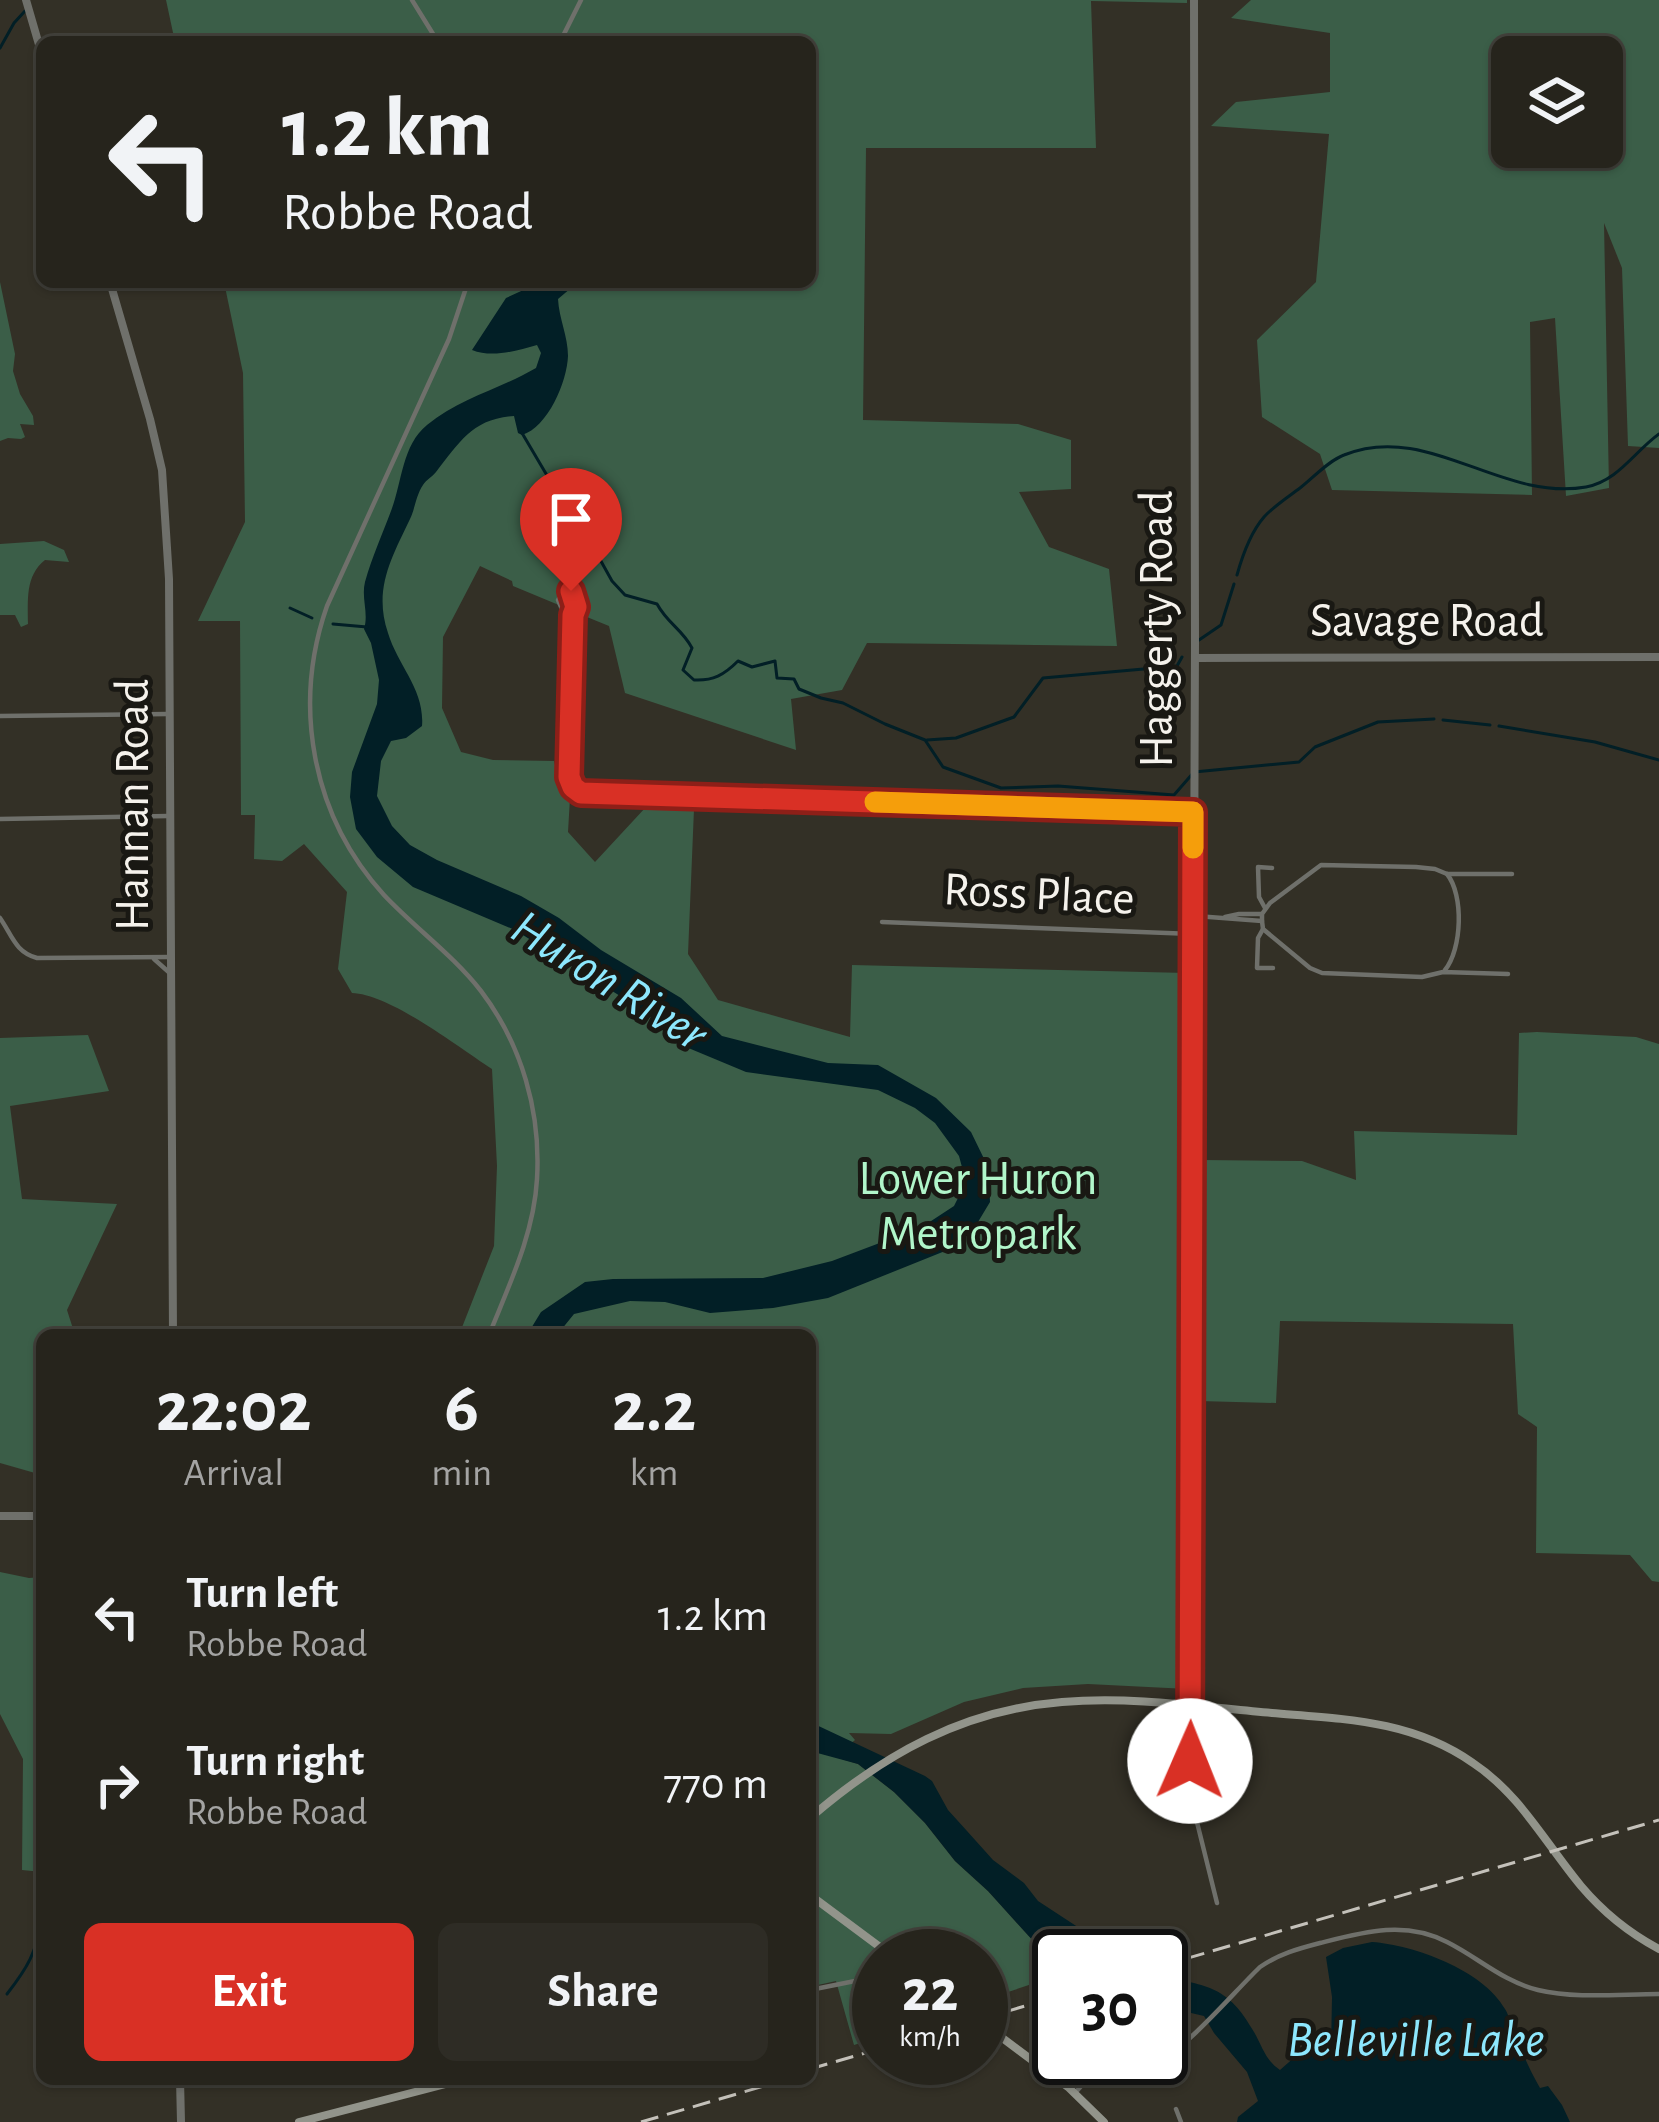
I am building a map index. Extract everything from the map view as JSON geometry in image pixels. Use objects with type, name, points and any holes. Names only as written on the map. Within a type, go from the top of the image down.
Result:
[{"type":"main road","points":[[816,1813],[904,1749],[965,1723],[1031,1706],[1111,1700],[1368,1721],[1439,1742],[1477,1765],[1501,1785],[1598,1904],[1659,1949]]},
{"type":"main road","points":[[816,1899],[856,1929]]},
{"type":"main road","points":[[1008,2042],[1075,2093],[1104,2122]]},
{"type":"main road","points":[[298,2122],[442,2085]]},
{"type":"street","points":[[26,0],[36,36]]},
{"type":"street","points":[[412,0],[434,36]]},
{"type":"street","points":[[563,36],[581,0]]},
{"type":"street","name":"Haggerty Road","points":[[1194,0],[1192,1802],[1217,1903]]},
{"type":"street","name":"Hannan Road","points":[[112,288],[164,481],[169,579],[173,1329]]},
{"type":"street","points":[[466,288],[442,356],[328,606],[316,644],[310,697],[320,782],[335,822],[381,891],[482,992],[509,1036],[529,1089],[537,1137],[535,1200],[523,1248],[491,1329]]},
{"type":"street","points":[[572,632],[558,600],[562,592],[571,591],[574,598],[569,777],[581,793],[1193,812]]},
{"type":"street","name":"Savage Road","points":[[1195,658],[1659,657]]},
{"type":"street","points":[[0,716],[170,715]]},
{"type":"street","points":[[0,819],[170,816]]},
{"type":"street","points":[[1263,918],[1310,871],[1321,866],[1435,869],[1452,879],[1457,893],[1456,953],[1443,972]]},
{"type":"street","points":[[1272,868],[1258,867],[1263,918],[1257,968],[1274,968]]},
{"type":"street","points":[[1447,874],[1512,874]]},
{"type":"street","points":[[1193,916],[1263,918],[1310,968],[1322,974],[1508,974]]},
{"type":"street","points":[[0,918],[11,939],[31,956],[172,957]]},
{"type":"street","name":"Ross Place","points":[[882,922],[1193,934]]},
{"type":"street","points":[[154,959],[172,975]]},
{"type":"street","points":[[0,1516],[36,1516]]},
{"type":"street","points":[[1075,2093],[1092,2074],[1120,2074],[1167,2057],[1271,1959],[1367,1931],[1402,1929],[1447,1941],[1501,1976],[1538,1990],[1659,1994]]},
{"type":"street","points":[[816,1989],[852,1981]]},
{"type":"street","points":[[180,2085],[181,2122]]},
{"type":"street","points":[[1176,2108],[1181,2122]]},
{"type":"green space","name":"Lower Huron Metropark","points":[[166,0],[1187,0],[1091,1],[1096,148],[866,148],[863,420],[1018,424],[1071,440],[1071,489],[1019,492],[1049,547],[1109,569],[1117,646],[867,643],[842,690],[791,699],[796,750],[625,693],[609,626],[582,615],[582,631],[576,631],[575,639],[567,639],[566,608],[480,566],[443,637],[442,708],[461,752],[493,760],[561,764],[560,779],[565,780],[565,796],[570,798],[568,832],[595,862],[646,807],[694,809],[688,954],[718,1000],[850,1037],[852,965],[1187,973],[1188,1689],[1088,1684],[1023,1688],[964,1702],[891,1734],[849,1733],[855,1740],[835,1757],[858,1764],[894,1792],[1032,1940],[1032,1984],[1008,1992],[1008,1929],[852,1929],[852,2038],[836,1981],[818,1985],[816,1962],[816,1329],[461,1329],[494,1246],[497,1166],[492,1069],[404,1012],[352,993],[338,969],[347,892],[304,844],[282,861],[254,859],[255,815],[241,815],[240,621],[198,621],[245,522],[243,373],[225,288],[816,288],[816,36],[174,36]]},
{"type":"green space","points":[[1251,0],[1659,0],[1659,448],[1628,446],[1622,268],[1604,223],[1609,488],[1566,496],[1555,318],[1530,322],[1532,495],[1332,490],[1320,454],[1262,417],[1257,340],[1316,282],[1329,134],[1211,126],[1236,102],[1330,92],[1330,33],[1231,18]]},
{"type":"green space","points":[[0,282],[15,354],[13,371],[34,425],[20,424],[25,437],[21,439],[0,441]]},
{"type":"green space","points":[[44,541],[64,550],[69,562],[45,560],[39,566],[29,589],[28,624],[21,627],[15,615],[0,615],[0,544]]},
{"type":"green space","points":[[1519,1033],[1636,1037],[1659,1044],[1659,1582],[1652,1581],[1630,1555],[1536,1553],[1537,1427],[1518,1414],[1513,1324],[1280,1321],[1276,1403],[1199,1401],[1201,1160],[1302,1161],[1356,1180],[1354,1131],[1517,1135]]},
{"type":"green space","points":[[88,1035],[109,1091],[10,1106],[22,1199],[117,1204],[67,1310],[73,1329],[36,1329],[36,1473],[0,1463],[0,1038]]},
{"type":"green space","points":[[0,1572],[36,1577],[36,1871],[22,1870],[23,1759],[0,1714]]},
{"type":"water","name":"Huron River","points":[[528,288],[571,288],[558,299],[567,367],[560,390],[540,423],[522,435],[514,416],[477,427],[421,489],[391,560],[383,602],[392,645],[419,701],[422,726],[406,738],[391,741],[381,761],[377,796],[392,826],[410,845],[559,918],[601,950],[681,998],[722,1036],[828,1063],[878,1065],[936,1098],[971,1132],[988,1167],[990,1202],[972,1232],[950,1249],[828,1298],[710,1313],[665,1302],[630,1301],[574,1314],[562,1329],[531,1329],[541,1312],[585,1282],[763,1278],[832,1261],[922,1227],[954,1206],[966,1182],[959,1156],[935,1123],[878,1090],[746,1072],[686,1047],[644,1011],[515,930],[413,887],[377,857],[356,829],[350,797],[352,772],[377,704],[379,680],[364,629],[364,588],[419,433],[466,401],[536,368],[541,353],[537,345],[496,354],[472,350],[506,298]]},
{"type":"water","points":[[816,1725],[932,1781],[948,1810],[993,1860],[1024,1883],[1038,1901],[1081,1929],[1032,1929],[1032,1940],[894,1792],[858,1764],[816,1753]]},
{"type":"water","name":"Belleville Lake","points":[[1372,1942],[1407,1948],[1481,1982],[1507,2012],[1540,2088],[1548,2086],[1570,2122],[1237,2122],[1258,2101],[1247,2072],[1204,2016],[1188,2012],[1188,1982],[1215,1990],[1235,2005],[1280,2070],[1314,2040],[1327,2054],[1331,2050],[1332,1997],[1326,1957]]},
{"type":"waterway","points":[[0,48],[25,11]]},
{"type":"waterway","points":[[522,433],[612,581],[625,595],[657,604],[688,641],[692,648],[683,670],[694,680],[718,676],[738,661],[752,667],[775,661],[777,678],[794,679],[799,689],[925,740],[943,767],[1001,788],[1058,786],[1174,795],[1194,772],[1299,762],[1315,747],[1378,722],[1434,719]]},
{"type":"waterway","points":[[1237,575],[1264,517],[1344,455],[1375,447],[1405,448],[1524,484],[1586,487],[1617,472],[1659,434]]},
{"type":"waterway","points":[[1199,640],[1221,625],[1234,584]]},
{"type":"waterway","points":[[290,608],[312,618]]},
{"type":"waterway","points":[[333,624],[367,627]]},
{"type":"waterway","points":[[927,740],[956,738],[1014,717],[1043,678],[1177,666],[1182,657]]},
{"type":"waterway","points":[[1443,720],[1490,725]]},
{"type":"waterway","points":[[1499,726],[1595,742],[1659,760]]},
{"type":"waterway","points":[[7,1994],[36,1944]]},
{"type":"railway","points":[[1188,1958],[1659,1820]]},
{"type":"railway","points":[[1008,2011],[1032,2004]]},
{"type":"railway","points":[[816,2067],[852,2057]]},
{"type":"railway","points":[[641,2122],[767,2085]]},
{"type":"slow traffic","points":[[875,802],[1193,812],[1193,848]]},
{"type":"route","points":[[571,591],[576,607],[569,777],[581,793],[1193,812],[1190,1761]]}]
